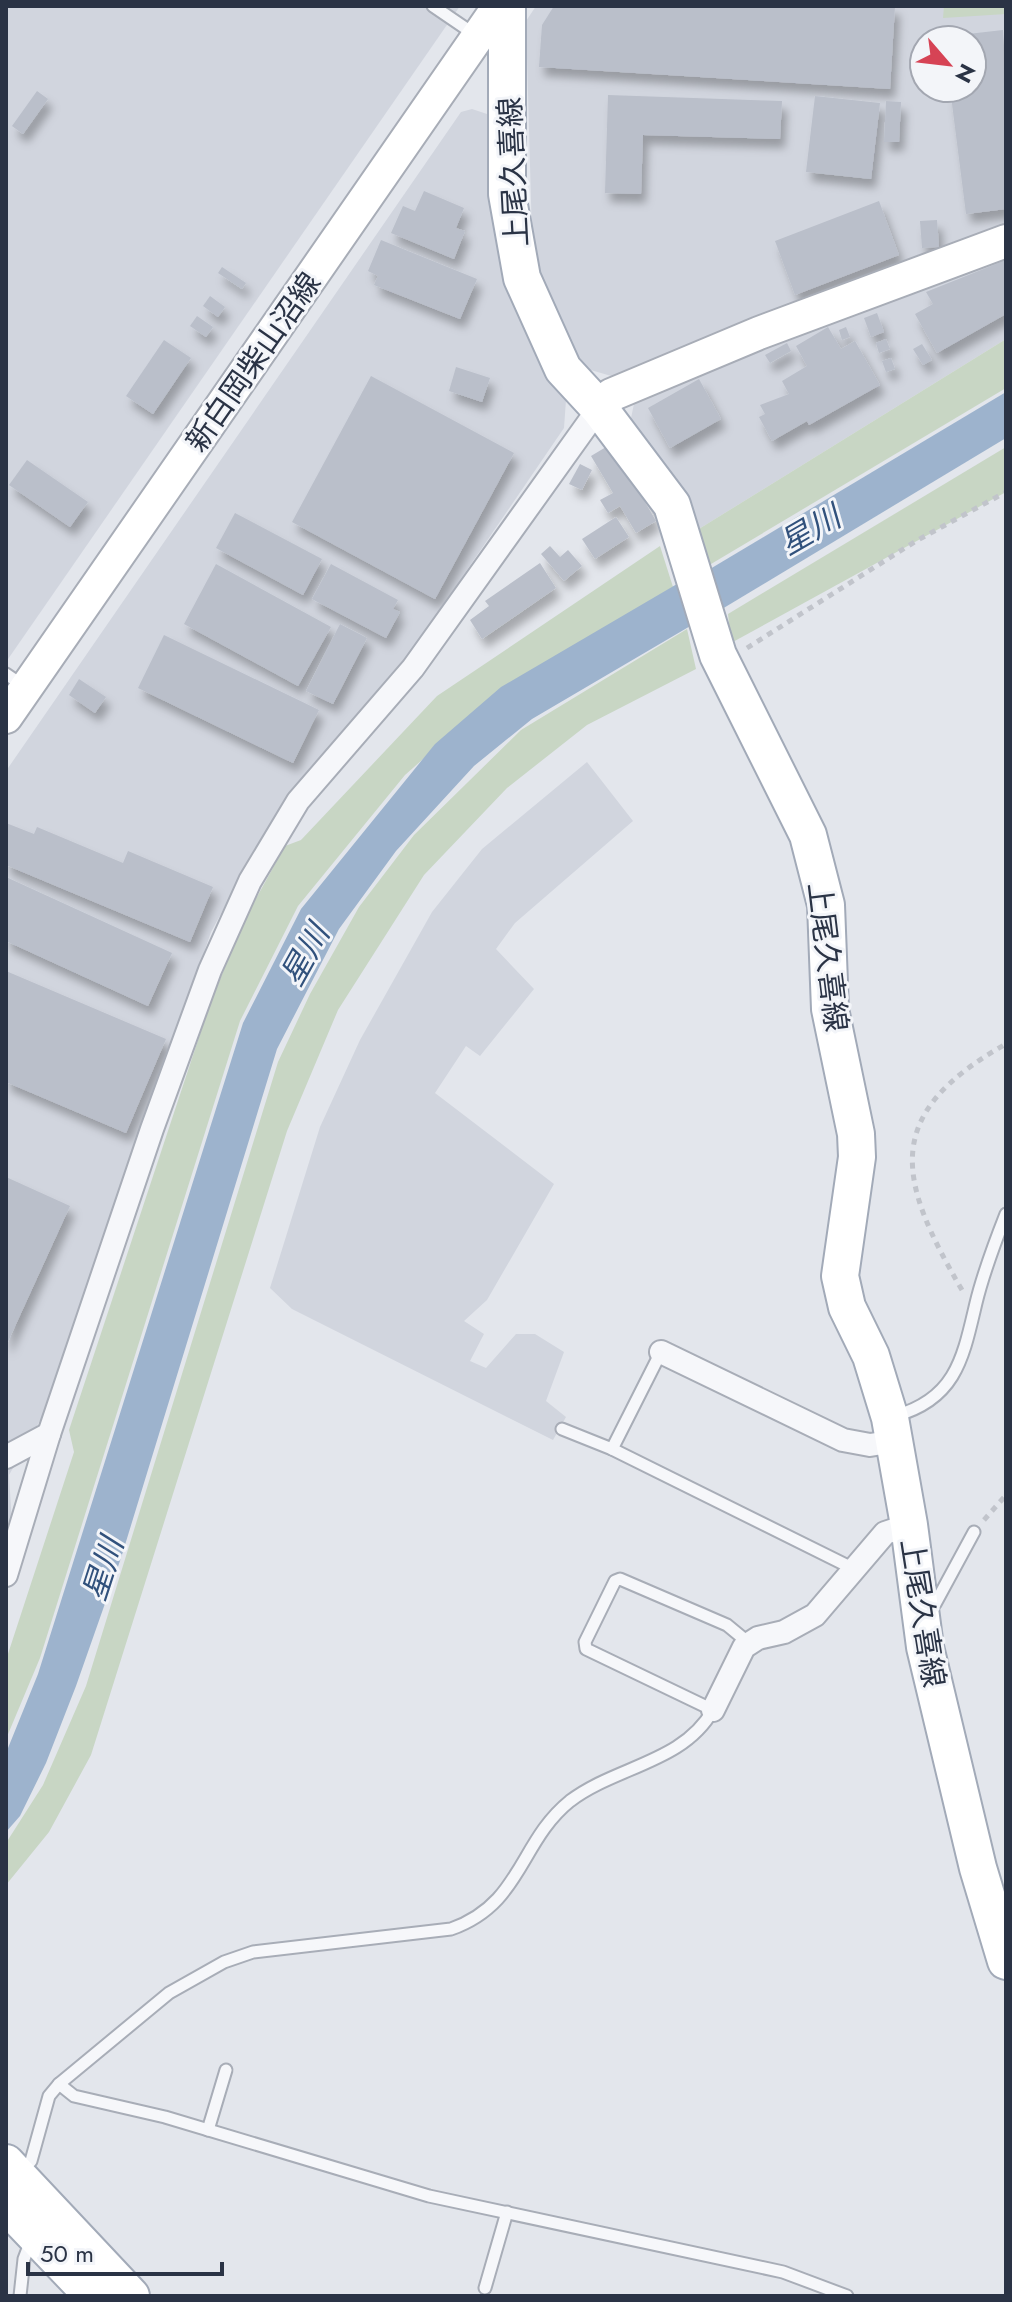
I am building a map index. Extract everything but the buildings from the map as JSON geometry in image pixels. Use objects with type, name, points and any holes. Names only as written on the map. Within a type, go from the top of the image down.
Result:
[{"type":"main road","name":"上尾久喜線","points":[[507,6],[507,194],[514,245],[536,315],[563,369],[599,408],[672,505],[721,659],[808,835],[826,905],[830,1009],[856,1134],[857,1157],[840,1276],[847,1307],[871,1356],[893,1430],[919,1610],[955,1778],[1006,1961]]},
{"type":"main road","points":[[10,2181],[33,2234],[93,2296]]},
{"type":"main road","points":[[10,2181],[131,2296]]},
{"type":"street","name":"新白岡柴山沼線","points":[[6,717],[16,681],[499,6]]},
{"type":"street","points":[[6,1575],[49,1434],[210,970],[250,881],[298,801],[413,668],[611,395],[746,339],[1006,241]]},
{"type":"street","points":[[661,1352],[843,1440],[870,1445],[893,1430]]},
{"type":"street","points":[[6,1457],[49,1434]]},
{"type":"street","points":[[713,1710],[744,1647],[803,1623],[885,1533],[909,1525]]},
{"type":"lane","points":[[433,6],[478,37]]},
{"type":"lane","points":[[893,1430],[942,1389],[968,1346],[976,1304],[1006,1214]]},
{"type":"lane","points":[[612,1449],[661,1352]]},
{"type":"lane","points":[[562,1429],[612,1449],[854,1569]]},
{"type":"lane","points":[[919,1610],[935,1604],[972,1534]]},
{"type":"lane","points":[[10,2181],[31,2161],[49,2096],[59,2084],[169,1993],[224,1962],[253,1952],[451,1929],[475,1921],[494,1906],[542,1832],[573,1799],[686,1744],[702,1730],[713,1710],[586,1649],[585,1642],[615,1581],[620,1579],[727,1625],[750,1644]]},
{"type":"lane","points":[[208,2130],[226,2070]]},
{"type":"lane","points":[[59,2084],[74,2096],[208,2130],[429,2196],[783,2272],[847,2296]]},
{"type":"lane","points":[[485,2288],[507,2212]]},
{"type":"lane","points":[[20,2296],[24,2259],[33,2234]]},
{"type":"lane","points":[[809,2296],[813,2283]]},
{"type":"path","points":[[721,659],[916,541],[1006,492]]},
{"type":"path","points":[[976,1304],[960,1287],[922,1214],[910,1154],[915,1128],[932,1103],[977,1060],[1006,1044]]},
{"type":"path","points":[[972,1534],[1006,1495]]},
{"type":"shaded area","points":[[6,6],[460,6],[6,662]]},
{"type":"shaded area","points":[[536,6],[1006,6],[1006,227],[618,378],[584,368],[539,275],[532,237],[526,21]]},
{"type":"shaded area","points":[[472,109],[493,116],[512,297],[531,343],[566,400],[564,428],[400,668],[307,771],[263,836],[211,932],[46,1410],[9,1475],[12,1524],[6,1540],[6,771],[461,112]]},
{"type":"shaded area","points":[[1006,255],[1006,339],[694,532],[630,423],[635,399]]},
{"type":"shaded area","points":[[587,762],[633,821],[515,923],[496,949],[534,989],[480,1056],[466,1046],[435,1093],[554,1184],[487,1300],[464,1321],[484,1334],[470,1361],[486,1368],[516,1334],[535,1334],[564,1352],[546,1401],[566,1417],[553,1440],[292,1309],[270,1288],[320,1127],[360,1040],[432,912],[482,849]]},
{"type":"green space","points":[[944,6],[1006,6],[1006,14],[943,18]]},
{"type":"green space","points":[[1006,339],[1006,388],[706,567],[694,532]]},
{"type":"green space","points":[[1006,447],[1006,492],[731,643],[728,614]]},
{"type":"green space","points":[[660,546],[673,587],[500,691],[405,775],[298,906],[240,1021],[40,1658],[6,1739],[6,1660],[74,1452],[69,1430],[208,1010],[241,926],[285,846],[301,840],[437,696]]},
{"type":"green space","points":[[687,629],[696,669],[587,725],[507,788],[424,875],[338,1010],[287,1131],[91,1755],[49,1832],[6,1885],[6,1843],[43,1785],[86,1686],[278,1062],[310,994],[359,907],[414,835],[521,730]]},
{"type":"water","name":"星川","points":[[1006,392],[1006,438],[722,609],[710,569]]},
{"type":"water","name":"星川","points":[[677,584],[692,625],[532,719],[474,766],[396,851],[339,929],[277,1049],[121,1558],[46,1763],[20,1816],[6,1832],[6,1753],[38,1674],[243,1023],[301,909],[435,744],[501,687]]}]
